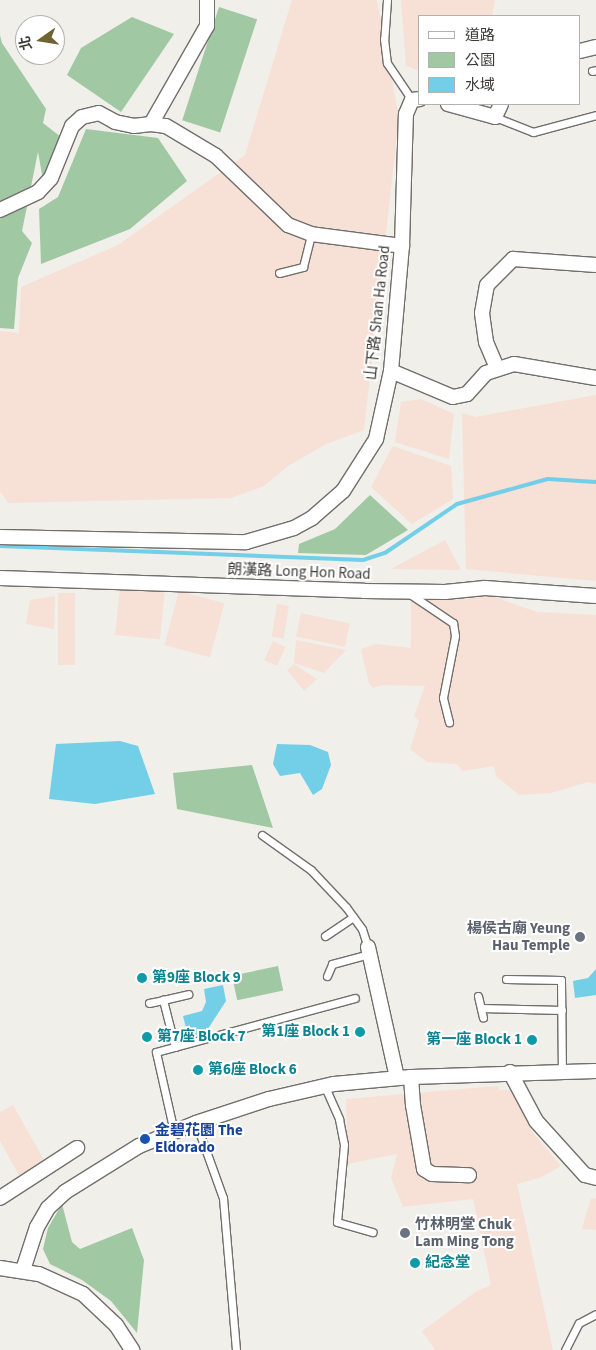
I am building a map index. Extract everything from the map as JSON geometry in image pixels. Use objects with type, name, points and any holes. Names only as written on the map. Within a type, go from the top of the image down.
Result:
[{"type":"street","points":[[151,124],[207,26],[207,0]]},
{"type":"street","points":[[581,51],[596,47]]},
{"type":"street","name":"山下路 Shan Ha Road","points":[[0,537],[246,542],[294,528],[312,518],[343,491],[376,439],[391,371],[402,246],[406,114],[416,100]]},
{"type":"street","points":[[452,105],[495,117],[501,105]]},
{"type":"street","points":[[0,210],[38,192],[51,178],[63,141],[72,126],[82,117],[99,113],[115,122],[134,126],[151,124],[166,126],[216,156],[288,225],[311,234],[402,246]]},
{"type":"street","points":[[497,368],[486,342],[482,313],[486,285],[513,259],[596,265]]},
{"type":"street","points":[[391,371],[453,397],[467,394],[486,373],[514,364],[596,378]]},
{"type":"street","name":"朗漢路 Long Hon Road","points":[[0,578],[364,591],[403,589],[445,592],[485,588],[596,596]]},
{"type":"street","points":[[369,950],[413,1105],[424,1169],[432,1174],[469,1175]]},
{"type":"street","points":[[510,1072],[536,1121],[584,1175],[596,1178]]},
{"type":"street","points":[[23,1270],[37,1227],[56,1199],[122,1155],[196,1123],[269,1099],[325,1086],[404,1077],[510,1072],[596,1072]]},
{"type":"street","points":[[0,1198],[77,1148]]},
{"type":"street","points":[[0,1268],[23,1270],[55,1279],[82,1294],[116,1324],[132,1350]]},
{"type":"lane","points":[[387,0],[384,39],[387,64],[416,100]]},
{"type":"lane","points":[[495,117],[533,132],[596,116]]},
{"type":"lane","points":[[278,273],[303,267],[311,234]]},
{"type":"lane","points":[[403,589],[453,624],[455,636],[443,698],[449,722]]},
{"type":"lane","points":[[262,835],[311,870],[353,917],[369,950],[332,964],[327,976]]},
{"type":"lane","points":[[325,936],[353,917]]},
{"type":"lane","points":[[506,979],[561,980],[562,1072]]},
{"type":"lane","points":[[149,1003],[188,994]]},
{"type":"lane","points":[[478,996],[483,1017]]},
{"type":"lane","points":[[174,1132],[156,1052],[355,998]]},
{"type":"lane","points":[[163,1000],[175,1046]]},
{"type":"lane","points":[[480,1008],[562,1010]]},
{"type":"lane","points":[[325,1086],[339,1119],[344,1146],[337,1222],[373,1232]]},
{"type":"lane","points":[[196,1123],[223,1198],[236,1350]]},
{"type":"lane","points":[[566,1350],[579,1323],[596,1314]]},
{"type":"shaded area","points":[[292,0],[377,0],[399,117],[364,430],[326,444],[288,466],[264,486],[231,498],[9,503],[0,492],[0,331],[19,333],[21,287],[118,245],[245,155]]},
{"type":"shaded area","points":[[401,0],[495,0],[492,15],[418,15],[418,70],[406,66]]},
{"type":"shaded area","points":[[596,395],[596,581],[466,569],[462,413],[475,417]]},
{"type":"shaded area","points":[[421,399],[454,414],[449,459],[395,442],[401,402]]},
{"type":"shaded area","points":[[393,446],[451,466],[453,499],[412,524],[371,487]]},
{"type":"shaded area","points":[[445,540],[461,570],[391,569]]},
{"type":"shaded area","points":[[120,588],[165,593],[160,639],[115,635]]},
{"type":"shaded area","points":[[179,591],[224,603],[210,657],[165,645]]},
{"type":"shaded area","points":[[58,593],[75,593],[75,665],[58,665]]},
{"type":"shaded area","points":[[55,596],[54,629],[26,624],[30,600]]},
{"type":"shaded area","points":[[492,596],[537,612],[596,615],[596,784],[588,782],[551,793],[519,795],[496,776],[494,766],[462,771],[457,764],[427,762],[410,749],[419,721],[414,716],[425,686],[382,685],[373,688],[369,683],[361,649],[376,644],[411,648],[411,600]]},
{"type":"shaded area","points":[[277,604],[289,606],[284,638],[272,637]]},
{"type":"shaded area","points":[[301,613],[350,623],[345,647],[296,636]]},
{"type":"shaded area","points":[[296,640],[346,650],[324,673],[294,663]]},
{"type":"shaded area","points":[[273,641],[286,647],[277,666],[264,660]]},
{"type":"shaded area","points":[[294,664],[317,679],[304,691],[287,670]]},
{"type":"shaded area","points":[[498,1086],[499,1090],[511,1090],[533,1133],[561,1166],[542,1177],[517,1184],[553,1350],[435,1350],[422,1331],[477,1291],[491,1285],[473,1199],[403,1207],[391,1178],[397,1154],[348,1164],[346,1099]]},
{"type":"shaded area","points":[[13,1105],[45,1162],[20,1177],[0,1141],[0,1112]]},
{"type":"shaded area","points":[[591,1198],[596,1199],[596,1230],[582,1229]]},
{"type":"green space","points":[[219,7],[257,19],[220,133],[182,120]]},
{"type":"green space","points":[[132,17],[174,34],[121,112],[67,75],[81,48]]},
{"type":"green space","points":[[0,35],[2,43],[15,65],[46,109],[43,123],[61,137],[43,180],[38,152],[22,231],[32,243],[18,278],[14,329],[0,328]]},
{"type":"green space","points":[[86,129],[158,138],[187,181],[130,229],[41,264],[39,209],[58,197]]},
{"type":"green space","points":[[370,495],[408,530],[366,555],[298,553],[299,544],[335,529]]},
{"type":"green space","points":[[252,765],[273,828],[177,809],[173,773]]},
{"type":"green space","points":[[278,966],[283,990],[237,1000],[232,976]]},
{"type":"green space","points":[[62,1204],[72,1242],[80,1249],[132,1228],[144,1260],[137,1333],[111,1301],[82,1280],[50,1264],[43,1249],[48,1228]]},
{"type":"water","points":[[120,741],[138,746],[155,794],[95,804],[49,799],[56,744]]},
{"type":"water","points":[[277,744],[310,745],[328,752],[331,765],[322,789],[313,795],[300,773],[280,776],[273,764]]},
{"type":"water","points":[[596,969],[596,995],[575,998],[573,981],[588,978]]},
{"type":"water","points":[[223,985],[226,1001],[204,1035],[189,1040],[183,1016],[202,1011],[206,1002],[204,989]]},
{"type":"waterway","points":[[0,546],[363,560],[385,553],[457,504],[548,479],[596,482]]},
{"type":"place","name":"楊侯古廟 Yeung Hau Temple","points":[[580,937]]},
{"type":"place","name":"第9座 Block 9","points":[[142,978]]},
{"type":"place","name":"第1座 Block 1","points":[[360,1032]]},
{"type":"place","name":"第7座 Block 7","points":[[147,1037]]},
{"type":"place","name":"第一座 Block 1","points":[[532,1040]]},
{"type":"place","name":"第6座 Block 6","points":[[198,1070]]},
{"type":"place","name":"金碧花園 The Eldorado","points":[[145,1139]]},
{"type":"place","name":"竹林明堂 Chuk Lam Ming Tong","points":[[405,1233]]},
{"type":"place","name":"紀念堂","points":[[415,1263]]}]
